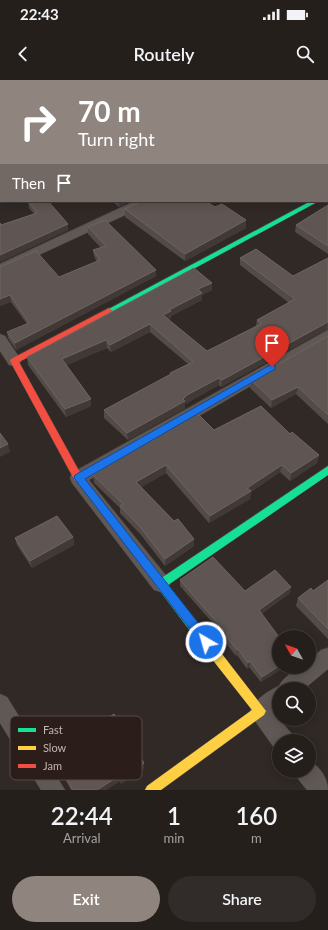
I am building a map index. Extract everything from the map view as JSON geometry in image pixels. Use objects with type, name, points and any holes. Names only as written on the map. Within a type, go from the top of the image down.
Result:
[{"type":"street","points":[[0,269],[143,202]]},
{"type":"street","points":[[14,361],[314,202]]},
{"type":"street","points":[[78,478],[328,335]]},
{"type":"street","points":[[0,339],[14,361],[78,478],[278,734]]},
{"type":"street","points":[[161,584],[328,470]]},
{"type":"street","points":[[297,682],[328,658]]},
{"type":"street","points":[[151,790],[272,702]]},
{"type":"street","points":[[0,704],[10,720]]},
{"type":"street","points":[[312,778],[321,790]]},
{"type":"street","points":[[48,780],[54,790]]},
{"type":"building","points":[[29,202],[49,202],[68,224],[0,255],[0,223],[1,225],[37,213]]},
{"type":"building","points":[[140,202],[207,202],[215,207],[222,204],[246,220],[185,254],[125,209]]},
{"type":"building","points":[[328,205],[328,246],[296,225]]},
{"type":"building","points":[[105,220],[156,270],[15,343],[7,332],[29,323],[10,295],[0,299],[0,267],[36,251],[59,277],[100,260],[93,250],[106,246],[88,227]]},
{"type":"building","points":[[256,249],[293,276],[328,258],[328,322],[222,380],[219,378],[187,395],[183,399],[185,401],[127,433],[104,410],[171,374],[170,373],[193,362],[150,324],[110,345],[106,340],[62,359],[91,399],[65,409],[27,357],[194,268],[212,283],[198,289],[202,293],[169,310],[171,311],[163,315],[207,351],[261,324],[257,320],[295,299],[240,258]]},
{"type":"building","points":[[328,336],[328,415],[298,387],[272,400],[251,380]]},
{"type":"building","points":[[261,406],[290,434],[292,432],[319,455],[291,473],[282,465],[247,488],[251,491],[210,516],[166,465],[136,482],[174,521],[178,519],[194,539],[165,559],[141,528],[120,506],[123,504],[93,475],[196,412],[214,430]]},
{"type":"building","points":[[0,433],[8,444],[0,448]]},
{"type":"building","points":[[57,516],[73,537],[30,561],[15,538]]},
{"type":"building","points":[[213,557],[245,591],[275,570],[291,587],[259,610],[274,630],[272,630],[272,671],[262,677],[250,661],[248,663],[238,649],[237,650],[226,636],[228,635],[180,580]]},
{"type":"building","points":[[328,580],[328,629],[298,598],[311,588],[313,591]]},
{"type":"building","points":[[67,780],[113,780],[97,790],[73,790]]},
{"type":"traffic: fast","points":[[109,311],[314,202]]},
{"type":"traffic: fast","points":[[201,636],[161,584],[328,470]]},
{"type":"traffic: slow","points":[[151,790],[260,711],[201,636]]},
{"type":"traffic: jam","points":[[78,478],[14,361],[109,311]]},
{"type":"route","points":[[206,642],[78,478],[272,367]]}]
